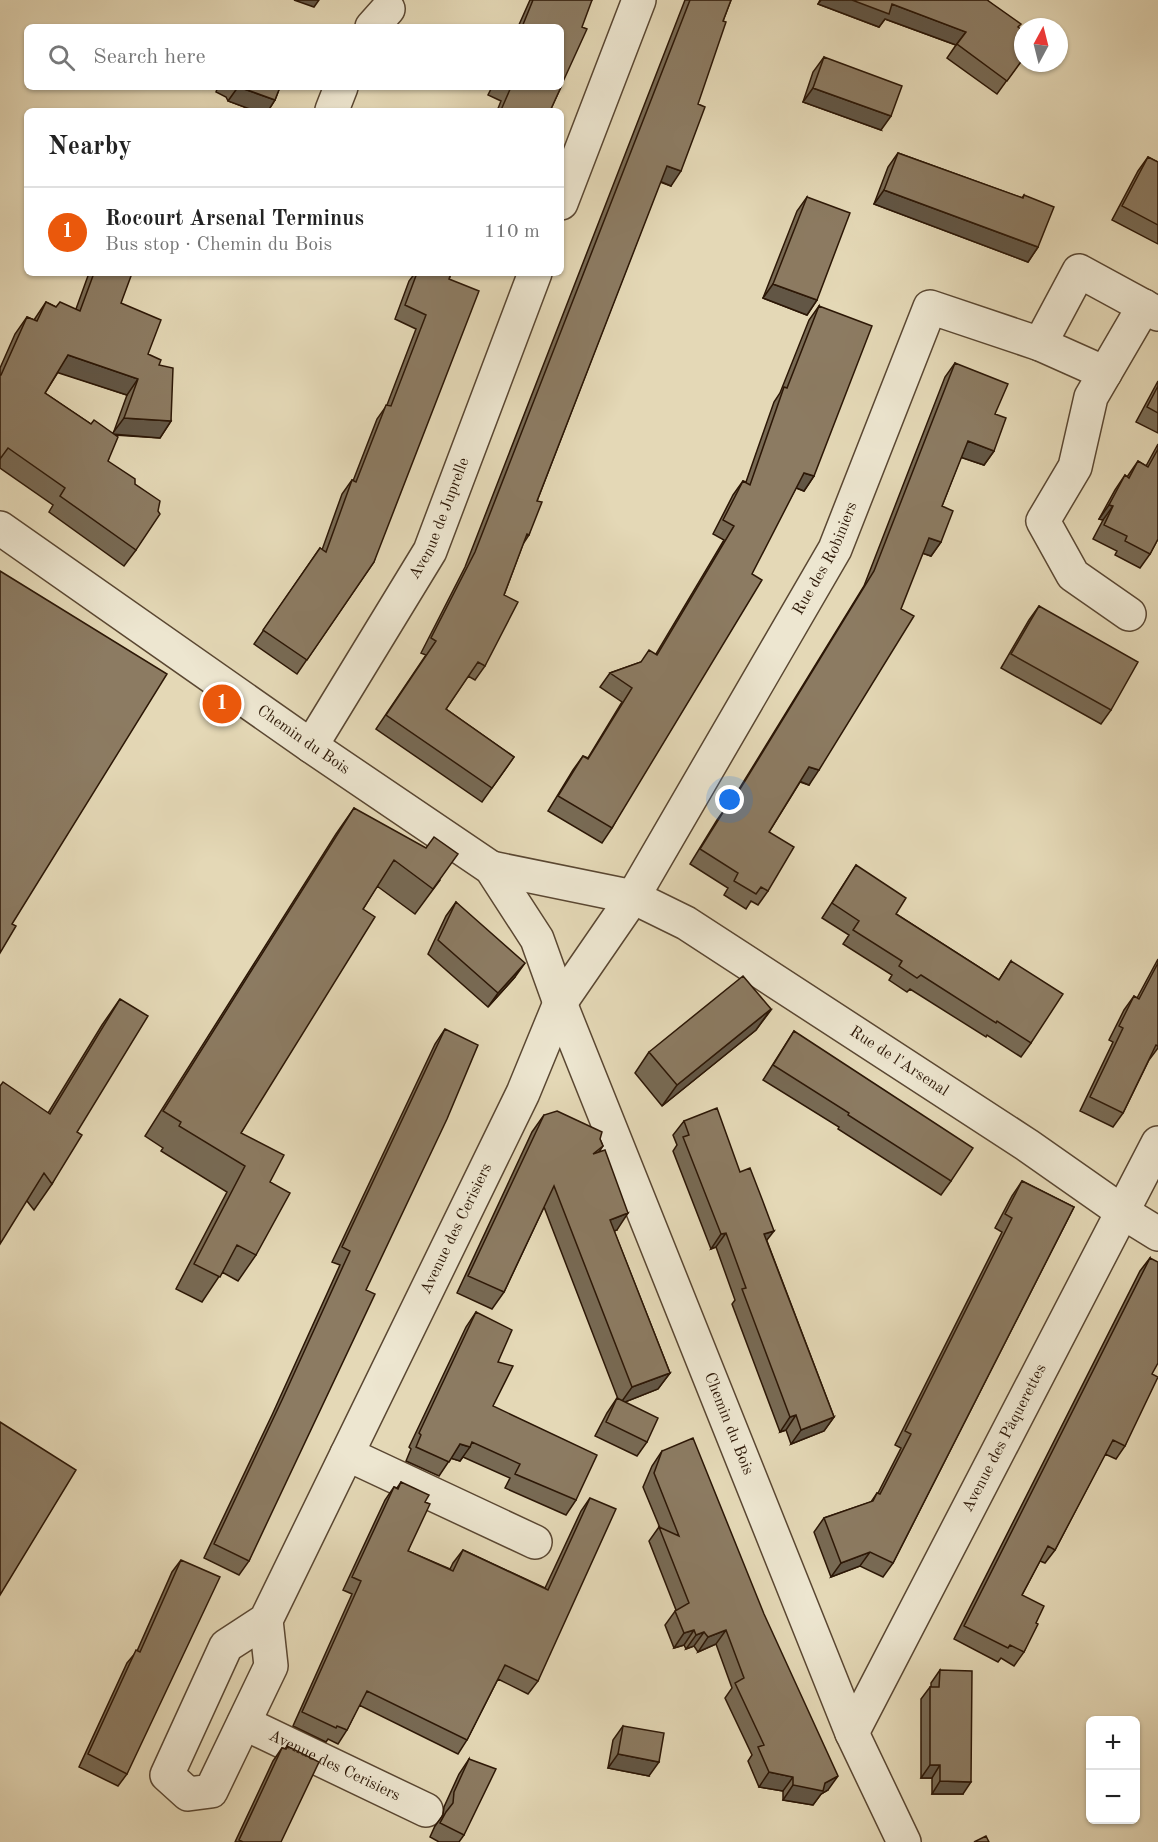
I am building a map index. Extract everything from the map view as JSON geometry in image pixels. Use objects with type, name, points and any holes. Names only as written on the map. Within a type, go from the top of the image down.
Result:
[{"type":"street","points":[[564,191],[639,0]]},
{"type":"street","points":[[333,108],[340,90]]},
{"type":"street","points":[[1040,344],[1080,271],[1151,310],[1105,373],[1091,397],[1075,467],[1043,521],[1073,575],[1129,614]]},
{"type":"street","name":"Avenue de Juprelle","points":[[310,746],[430,551],[534,276]]},
{"type":"street","name":"Rue des Robiniers","points":[[633,897],[835,549],[930,307],[1040,344],[1105,373]]},
{"type":"street","name":"Chemin du Bois","points":[[0,528],[310,746],[491,868],[633,897]]},
{"type":"street","name":"Chemin du Bois","points":[[491,868],[537,939],[560,1003],[852,1733],[904,1842]]},
{"type":"street","points":[[560,1003],[633,897]]},
{"type":"street","name":"Rue de l'Arsenal","points":[[633,897],[696,930],[1028,1145],[1124,1213],[1158,1234]]},
{"type":"street","name":"Avenue des Cerisiers","points":[[266,1620],[523,1093],[560,1003]]},
{"type":"street","name":"Avenue des Pâquerettes","points":[[852,1733],[1124,1213],[1158,1143]]},
{"type":"street","points":[[347,1454],[535,1542]]},
{"type":"street","points":[[266,1620],[271,1666],[211,1791],[188,1794],[167,1775],[226,1646],[266,1620]]},
{"type":"street","name":"Avenue des Cerisiers","points":[[244,1723],[426,1810]]},
{"type":"building","points":[[533,0],[592,0],[582,27],[587,29],[564,79],[564,24],[523,24]]},
{"type":"building","points":[[690,0],[731,0],[723,21],[726,22],[698,104],[705,107],[681,171],[667,166],[537,501],[542,502],[504,595],[518,602],[485,666],[478,662],[446,709],[514,757],[492,788],[386,715],[436,641],[431,638],[475,552]]},
{"type":"building","points":[[852,0],[987,0],[1014,19],[1014,71],[1007,81],[957,44],[966,32],[892,4],[889,14]]},
{"type":"building","points":[[824,57],[902,86],[891,116],[813,88]]},
{"type":"building","points":[[247,90],[279,90],[275,100]]},
{"type":"building","points":[[510,90],[560,90],[551,108],[502,108]]},
{"type":"building","points":[[898,153],[1054,207],[1038,247],[884,190]]},
{"type":"building","points":[[1148,157],[1158,162],[1158,225],[1122,206]]},
{"type":"building","points":[[807,197],[850,213],[817,300],[773,284]]},
{"type":"building","points":[[93,276],[131,276],[121,303],[161,320],[148,354],[161,360],[159,365],[173,368],[171,421],[124,418],[138,379],[68,355],[45,393],[91,424],[94,420],[118,437],[108,461],[135,479],[135,484],[160,501],[158,511],[160,514],[136,550],[60,496],[65,488],[8,448],[0,459],[0,375],[27,317],[37,321],[46,302],[56,307],[60,302],[80,311]]},
{"type":"building","points":[[416,276],[450,276],[449,279],[479,291],[374,562],[307,660],[263,630],[320,548],[326,552],[352,480],[356,482],[386,405],[391,406],[426,315],[405,305]]},
{"type":"building","points":[[819,306],[872,326],[814,476],[804,473],[752,574],[762,580],[612,828],[558,796],[583,756],[588,759],[632,688],[610,673],[641,662],[649,650],[657,655],[734,526],[723,520],[743,481],[750,485],[784,387],[787,388]]},
{"type":"building","points":[[955,363],[1008,384],[995,414],[1006,418],[994,451],[968,441],[942,506],[953,511],[941,542],[929,538],[901,609],[914,616],[819,770],[809,767],[769,832],[794,847],[768,891],[761,887],[756,894],[734,881],[738,873],[700,849],[727,806],[729,807],[874,571]]},
{"type":"building","points":[[1158,386],[1158,413],[1147,407]]},
{"type":"building","points":[[1158,449],[1158,539],[1150,554],[1125,541],[1127,536],[1104,525],[1113,506],[1109,505],[1125,475],[1129,478],[1138,461],[1148,467]]},
{"type":"building","points":[[0,571],[167,674],[12,924],[16,926],[0,953]]},
{"type":"building","points":[[1039,606],[1138,662],[1111,710],[1011,654]]},
{"type":"building","points":[[354,808],[426,848],[434,837],[458,854],[433,889],[394,860],[363,909],[375,917],[241,1133],[284,1155],[270,1182],[290,1193],[256,1255],[237,1245],[220,1277],[194,1264],[245,1166],[179,1126],[181,1122],[163,1111]]},
{"type":"building","points":[[856,865],[906,898],[896,914],[999,980],[1011,961],[1063,994],[1031,1043],[921,975],[917,978],[899,966],[902,961],[853,930],[859,921],[832,903]]},
{"type":"building","points":[[456,902],[525,963],[498,993],[438,940]]},
{"type":"building","points":[[1158,963],[1158,1046],[1156,1045],[1123,1113],[1090,1097],[1123,1028],[1119,1026],[1134,996],[1139,999]]},
{"type":"building","points":[[743,976],[771,1009],[677,1085],[649,1052]]},
{"type":"building","points":[[120,999],[148,1016],[77,1132],[82,1135],[52,1184],[44,1173],[0,1244],[0,1086],[3,1082],[50,1114]]},
{"type":"building","points":[[445,1029],[478,1045],[447,1119],[366,1290],[375,1294],[249,1561],[214,1544],[350,1251],[342,1247]]},
{"type":"building","points":[[794,1031],[973,1148],[951,1181],[773,1065]]},
{"type":"building","points":[[717,1108],[740,1172],[750,1168],[762,1199],[774,1231],[764,1234],[834,1417],[801,1430],[796,1415],[790,1417],[742,1289],[746,1288],[726,1233],[721,1234],[683,1137],[689,1135],[684,1121]]},
{"type":"building","points":[[557,1111],[602,1132],[600,1139],[603,1146],[593,1154],[605,1150],[628,1213],[610,1220],[670,1373],[632,1387],[554,1186],[504,1292],[468,1276],[544,1115]]},
{"type":"building","points":[[1022,1181],[1074,1207],[893,1563],[870,1552],[841,1563],[824,1518],[873,1501],[877,1493],[880,1494],[911,1434],[905,1431],[1012,1218],[1005,1214]]},
{"type":"building","points":[[1150,1258],[1158,1262],[1158,1363],[1152,1374],[1158,1377],[1125,1446],[1113,1440],[1055,1550],[1048,1546],[1022,1595],[1044,1606],[1024,1652],[1010,1645],[1008,1648],[964,1626]]},
{"type":"building","points":[[476,1312],[512,1330],[498,1362],[513,1366],[493,1406],[597,1455],[576,1500],[515,1474],[520,1464],[472,1442],[470,1447],[460,1444],[449,1462],[416,1447],[421,1435],[419,1433]]},
{"type":"building","points":[[617,1398],[658,1418],[647,1442],[606,1422]]},
{"type":"building","points":[[0,1422],[76,1470],[0,1595]]},
{"type":"building","points":[[693,1438],[764,1614],[838,1776],[825,1783],[823,1791],[793,1785],[793,1777],[769,1772],[758,1747],[764,1745],[735,1683],[744,1678],[726,1630],[708,1637],[704,1632],[696,1635],[694,1630],[684,1633],[675,1611],[689,1603],[659,1527],[679,1536],[654,1473],[662,1451]]},
{"type":"building","points":[[401,1482],[429,1495],[425,1502],[430,1504],[408,1551],[453,1571],[463,1550],[548,1590],[590,1498],[616,1509],[538,1681],[505,1665],[467,1740],[367,1691],[347,1730],[337,1726],[336,1728],[302,1712],[361,1581],[352,1577],[394,1487],[398,1489]]},
{"type":"building","points":[[181,1560],[220,1577],[127,1774],[88,1754],[136,1650],[140,1652]]},
{"type":"building","points":[[940,1670],[972,1671],[971,1782],[940,1781],[940,1765],[930,1765],[930,1687],[939,1687]]},
{"type":"building","points":[[623,1726],[664,1733],[659,1762],[618,1754]]},
{"type":"building","points":[[287,1746],[319,1762],[281,1842],[243,1842],[239,1840],[282,1748],[286,1749]]},
{"type":"building","points":[[469,1759],[496,1769],[464,1835],[440,1823],[453,1803],[454,1792]]},
{"type":"building","points":[[986,1836],[989,1842],[974,1842]]},
{"type":"place","name":"Rocourt Arsenal Terminus","points":[[222,704]]}]
